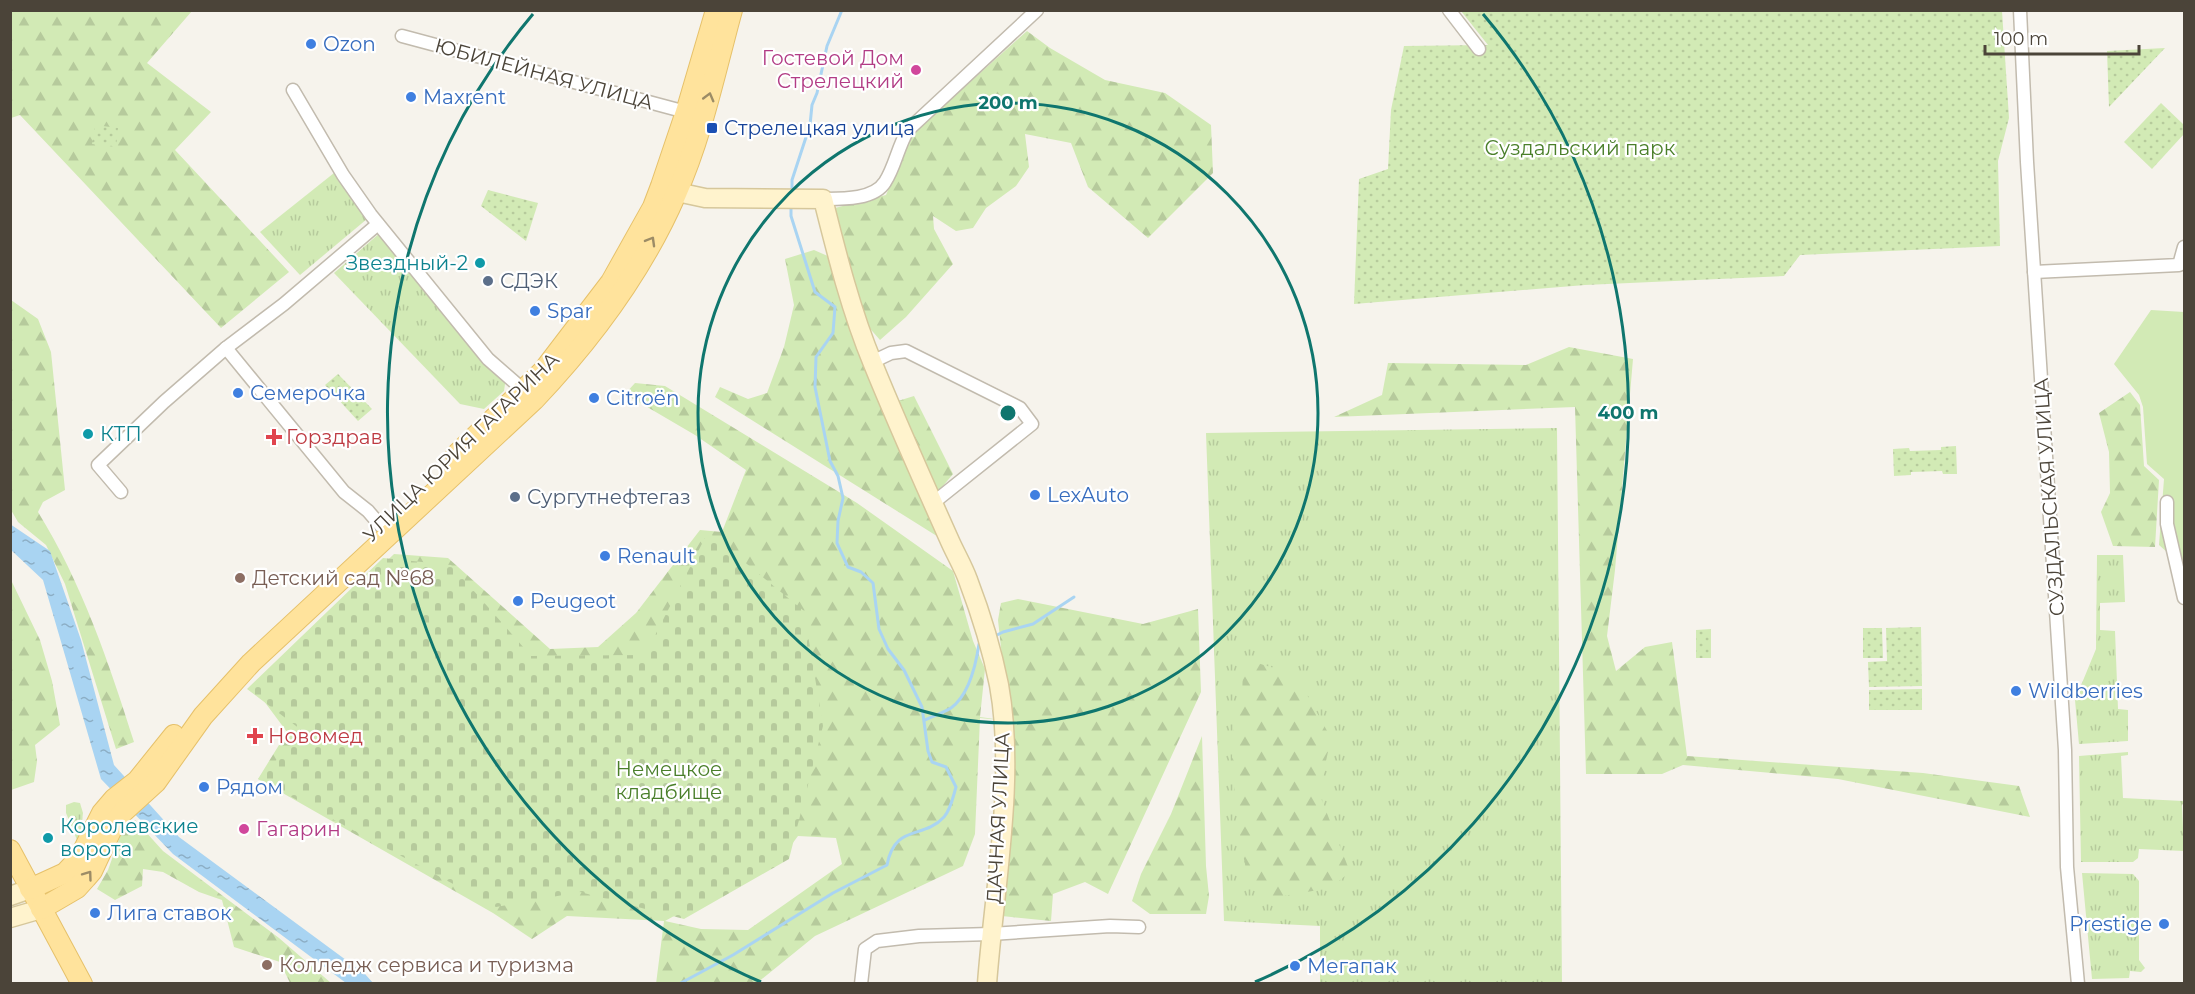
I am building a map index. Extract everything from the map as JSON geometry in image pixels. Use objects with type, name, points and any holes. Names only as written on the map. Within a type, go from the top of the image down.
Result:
[{"type":"main road","name":"УЛИЦА ЮРИЯ ГАГАРИНА","points":[[669,189],[686,112],[716,10]]},
{"type":"main road","name":"УЛИЦА ЮРИЯ ГАГАРИНА","points":[[30,889],[66,873],[80,857],[94,826],[142,786],[251,663],[529,395],[549,363],[611,282],[653,207],[669,189],[701,126],[732,10]]},
{"type":"main road","name":"УЛИЦА ЮРИЯ ГАГАРИНА","points":[[142,786],[194,708],[227,670],[381,525],[529,395]]},
{"type":"main road","name":"УЛИЦА ЮРИЯ ГАГАРИНА","points":[[41,909],[77,888],[92,871],[119,806]]},
{"type":"main road","points":[[10,850],[82,984]]},
{"type":"street","points":[[669,189],[705,198],[800,199],[842,199],[876,191],[885,183],[899,144],[908,130],[1037,10]]},
{"type":"street","points":[[1449,10],[1479,49]]},
{"type":"street","name":"СУЗДАЛЬСКАЯ УЛИЦА","points":[[2020,10],[2034,272],[2065,750],[2067,867],[2078,984]]},
{"type":"street","name":"ЮБИЛЕЙНАЯ УЛИЦА","points":[[402,36],[686,112]]},
{"type":"street","points":[[293,90],[343,175],[378,224],[488,359],[529,395]]},
{"type":"street","points":[[823,199],[847,292],[872,362],[891,353],[906,351],[1020,408],[1032,424],[933,502]]},
{"type":"street","points":[[121,492],[98,465],[164,402],[226,348],[284,304],[378,224]]},
{"type":"street","points":[[2034,272],[2179,265],[2184,247]]},
{"type":"street","points":[[226,348],[344,492],[381,525]]},
{"type":"street","name":"ДАЧНАЯ УЛИЦА","points":[[872,362],[968,579],[990,648],[1002,705],[1004,754],[1001,842],[987,984]]},
{"type":"street","points":[[2167,502],[2167,524],[2184,598]]},
{"type":"street","points":[[10,896],[30,889]]},
{"type":"street","points":[[10,918],[41,909]]},
{"type":"street","points":[[861,984],[865,949],[877,941],[919,936],[1110,926],[1139,927]]},
{"type":"green space","points":[[11,11],[192,11],[147,63],[211,112],[175,150],[289,272],[221,328],[20,115],[11,118]]},
{"type":"green space","name":"Суздальский парк","points":[[1461,11],[2002,11],[2009,118],[1998,161],[2000,246],[1800,255],[1784,276],[1585,285],[1354,304],[1359,179],[1388,169],[1391,110],[1404,46],[1488,45]]},
{"type":"green space","points":[[1027,31],[1050,48],[1105,80],[1165,93],[1211,125],[1213,173],[1148,238],[1088,187],[1071,143],[1025,134],[1029,167],[1016,186],[986,208],[973,228],[956,231],[933,216],[934,229],[953,264],[906,317],[880,340],[866,324],[885,405],[914,396],[953,474],[927,505],[940,538],[715,397],[720,387],[748,399],[767,393],[784,347],[794,305],[785,259],[814,250],[830,257],[842,247],[835,208],[886,195],[911,135]]},
{"type":"green space","points":[[2165,48],[2109,107],[2107,51]]},
{"type":"green space","points":[[2161,103],[2184,125],[2184,134],[2152,169],[2124,142]]},
{"type":"green space","points":[[95,125],[118,128],[116,147],[92,144]]},
{"type":"green space","points":[[334,173],[367,219],[300,275],[260,232]]},
{"type":"green space","points":[[488,190],[538,203],[526,241],[481,206]]},
{"type":"green space","points":[[381,232],[506,377],[504,391],[484,409],[460,404],[334,273]]},
{"type":"green space","points":[[11,300],[38,319],[51,352],[65,490],[43,502],[38,512],[81,595],[125,712],[134,742],[116,749],[65,584],[46,545],[18,522],[11,510]]},
{"type":"green space","points":[[2151,310],[2184,312],[2184,596],[2176,560],[2159,545],[2164,479],[2147,464],[2143,407],[2139,395],[2114,364]]},
{"type":"green space","points":[[1569,347],[1633,359],[1607,636],[1616,671],[1645,647],[1672,642],[1687,756],[1923,773],[2019,786],[2030,817],[1838,779],[1683,765],[1662,774],[1586,774],[1575,407],[1334,417],[1382,395],[1388,363],[1526,365]]},
{"type":"green space","points":[[338,374],[372,409],[358,421],[325,385]]},
{"type":"green space","name":"Немецкое кладбище","points":[[635,383],[665,386],[857,503],[953,571],[973,641],[985,669],[980,717],[1009,721],[980,718],[975,834],[963,866],[815,936],[757,983],[656,984],[664,921],[567,916],[532,939],[493,913],[258,779],[287,732],[255,689],[394,554],[448,558],[550,649],[598,647],[636,613],[700,530],[722,532],[746,470],[695,435],[625,394]],"holes":[[[798,836],[836,838],[842,864],[748,930],[701,929],[665,921],[783,856]]]},
{"type":"green space","points":[[2130,392],[2140,405],[2144,466],[2159,480],[2155,547],[2113,546],[2101,512],[2110,493],[2109,452],[2099,413]]},
{"type":"green space","points":[[1557,428],[1562,983],[1320,983],[1320,926],[1224,921],[1206,433]]},
{"type":"green space","points":[[1956,446],[1957,474],[1943,474],[1942,471],[1911,472],[1911,475],[1894,476],[1893,449],[1941,450],[1941,447]]},
{"type":"green space","name":"Немецкое кладбище","points":[[708,532],[804,611],[823,726],[789,859],[684,919],[580,892],[496,907],[258,779],[304,732],[247,689],[383,558],[451,565],[531,656],[645,655]]},
{"type":"green space","points":[[2097,555],[2123,555],[2125,602],[2100,603],[2100,630],[2115,631],[2118,709],[2128,710],[2128,741],[2079,744],[2075,700],[2096,649]]},
{"type":"green space","points":[[11,580],[40,640],[52,681],[60,725],[35,745],[37,761],[34,782],[11,790]]},
{"type":"green space","points":[[1018,599],[1143,624],[1198,609],[1201,692],[1108,894],[1085,882],[1053,894],[1051,921],[1002,916],[1009,721],[998,620],[1001,603]]},
{"type":"green space","points":[[1921,627],[1922,686],[1869,687],[1868,662],[1887,661],[1886,628]]},
{"type":"green space","points":[[1863,628],[1882,628],[1883,658],[1863,658]]},
{"type":"green space","points":[[1711,629],[1711,658],[1696,658],[1696,630]]},
{"type":"green space","points":[[1254,662],[1287,672],[1306,693],[1331,738],[1319,793],[1350,872],[1330,888],[1265,899],[1247,873],[1235,797],[1232,758],[1234,726],[1242,697],[1243,669]]},
{"type":"green space","points":[[1922,689],[1922,710],[1869,710],[1869,690]]},
{"type":"green space","points":[[1202,736],[1209,896],[1206,914],[1150,914],[1132,901],[1141,874],[1171,814]]},
{"type":"green space","points":[[2128,752],[2128,755],[2121,756],[2123,798],[2183,801],[2184,795],[2184,802],[2182,805],[2184,851],[2139,849],[2138,858],[2133,862],[2081,862],[2079,756]]},
{"type":"green space","points":[[74,802],[80,803],[83,813],[79,845],[66,813],[66,805]]},
{"type":"green space","points":[[135,820],[163,851],[279,938],[331,983],[290,983],[280,962],[234,947],[222,900],[199,892],[163,872],[143,869],[142,886],[115,900],[97,889],[108,870],[122,831]]},
{"type":"green space","points":[[2082,873],[2133,874],[2139,881],[2139,960],[2145,968],[2141,972],[2130,971],[2129,978],[2092,979]]},
{"type":"water","points":[[10,524],[50,551],[81,640],[114,765],[179,837],[365,974],[373,983],[346,983],[173,854],[101,779],[43,580],[11,550]]},
{"type":"waterway","points":[[792,192],[792,180],[810,125],[812,105],[817,93],[827,46],[842,10]]},
{"type":"waterway","points":[[679,984],[733,955],[833,893],[887,865],[896,843],[903,837],[936,824],[944,817],[950,807],[956,787],[946,767],[932,762],[928,751],[922,707],[904,670],[888,649],[879,629],[873,583],[861,572],[848,567],[837,543],[838,521],[843,498],[838,476],[830,461],[815,387],[816,357],[833,333],[835,307],[815,292],[791,216],[791,205]]},
{"type":"waterway","points":[[993,637],[1033,624],[1074,597]]},
{"type":"waterway","points":[[925,720],[951,708],[963,695],[971,679],[981,642]]},
{"type":"place","name":"Ozon","points":[[311,44]]},
{"type":"place","name":"Гостевой Дом Стрелецкий","points":[[916,70]]},
{"type":"place","name":"Maxrent","points":[[411,97]]},
{"type":"place","name":"Стрелецкая улица","points":[[712,128]]},
{"type":"place","name":"Звездный-2","points":[[480,263]]},
{"type":"place","name":"СДЭК","points":[[488,281]]},
{"type":"place","name":"Spar","points":[[535,311]]},
{"type":"place","name":"Семерочка","points":[[238,393]]},
{"type":"place","name":"Citroën","points":[[594,398]]},
{"type":"place","name":"КТП","points":[[88,434]]},
{"type":"place","name":"Горздрав","points":[[274,437]]},
{"type":"place","name":"LexAuto","points":[[1035,495]]},
{"type":"place","name":"Сургутнефтегаз","points":[[515,497]]},
{"type":"place","name":"Renault","points":[[605,556]]},
{"type":"place","name":"Детский сад №68","points":[[240,578]]},
{"type":"place","name":"Peugeot","points":[[518,601]]},
{"type":"place","name":"Wildberries","points":[[2016,691]]},
{"type":"place","name":"Новомед","points":[[255,736]]},
{"type":"place","name":"Рядом","points":[[204,787]]},
{"type":"place","name":"Гагарин","points":[[244,829]]},
{"type":"place","name":"Королевские ворота","points":[[48,838]]},
{"type":"place","name":"Лига ставок","points":[[95,913]]},
{"type":"place","name":"Prestige","points":[[2164,924]]},
{"type":"place","name":"Колледж сервиса и туризма","points":[[267,965]]},
{"type":"place","name":"Мегапак","points":[[1295,966]]}]
